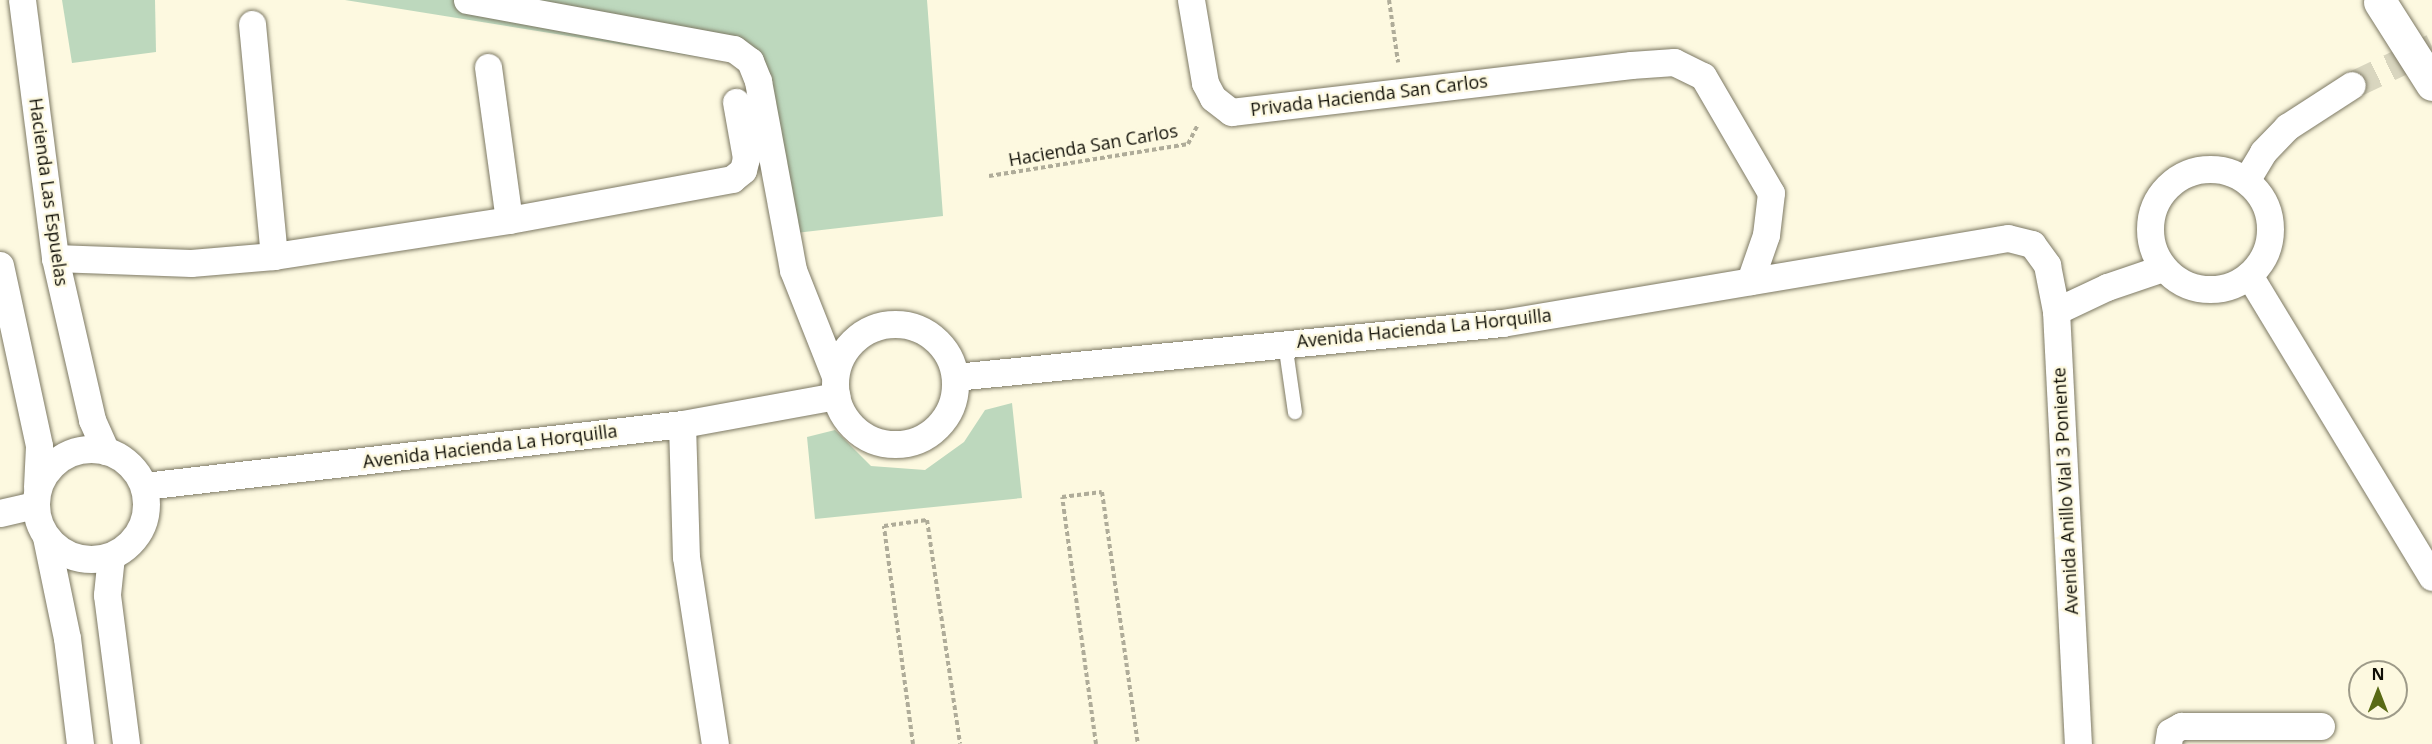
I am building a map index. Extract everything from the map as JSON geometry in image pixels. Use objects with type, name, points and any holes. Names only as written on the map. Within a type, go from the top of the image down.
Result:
[{"type":"highway","points":[[2380,2],[2432,84]]},
{"type":"street","name":"Hacienda Las Espuelas","points":[[22,0],[55,258],[92,420],[106,451]]},
{"type":"street","points":[[467,0],[734,49],[750,61],[758,81],[793,270],[836,386],[844,415],[856,430],[874,441],[894,444],[914,441],[932,431],[946,416],[954,398],[955,377],[950,359],[939,343],[924,331],[906,325],[868,330],[841,357],[836,386]]},
{"type":"street","points":[[1191,0],[1205,83],[1212,98]]},
{"type":"street","points":[[252,24],[274,256]]},
{"type":"street","name":"Privada Hacienda San Carlos","points":[[1212,98],[1231,112],[1402,90],[1631,65],[1674,63],[1703,76],[1771,193],[1766,235],[1750,281]]},
{"type":"street","points":[[488,66],[509,220]]},
{"type":"street","points":[[2247,179],[2263,152],[2287,127],[2352,85]]},
{"type":"street","points":[[55,258],[191,263],[274,256],[509,220],[732,178],[743,170],[746,158],[736,102]]},
{"type":"street","points":[[2216,168],[2247,179],[2268,211],[2271,234],[2264,257],[2249,275],[2228,287],[2205,289],[2182,283],[2163,268],[2152,247],[2150,223],[2156,201],[2171,183],[2192,171],[2216,168]]},
{"type":"street","name":"Avenida Hacienda La Horquilla","points":[[955,377],[1502,323],[2008,238],[2032,244]]},
{"type":"street","name":"Avenida Anillo Vial 3 Poniente","points":[[2032,244],[2047,265],[2056,311],[2078,744]]},
{"type":"street","points":[[0,265],[2,294],[39,446],[36,499],[67,638],[80,744]]},
{"type":"street","points":[[2056,311],[2107,287],[2163,268]]},
{"type":"street","points":[[2249,275],[2432,578]]},
{"type":"street","name":"Avenida Hacienda La Horquilla","points":[[144,486],[682,424],[836,386]]},
{"type":"street","points":[[682,424],[686,557],[715,744]]},
{"type":"street","points":[[0,513],[36,499],[44,476],[63,457],[88,449],[106,451],[129,464],[144,486],[144,522],[135,537],[111,555],[90,559],[73,556],[46,537]]},
{"type":"street","points":[[111,555],[107,595],[126,744]]},
{"type":"street","points":[[2168,744],[2170,732],[2181,726],[2321,726]]},
{"type":"lane","points":[[1285,344],[1295,412]]},
{"type":"path","points":[[1389,0],[1402,90]]},
{"type":"path","name":"Hacienda San Carlos","points":[[988,176],[1188,144],[1212,98]]},
{"type":"path","points":[[1096,744],[1062,497],[1102,492],[1138,744]]},
{"type":"path","points":[[913,744],[884,526],[927,520],[960,744]]},
{"type":"green space","points":[[62,0],[155,0],[156,52],[72,63]]},
{"type":"green space","points":[[345,0],[927,0],[943,216],[787,234],[761,67]]},
{"type":"green space","points":[[1012,403],[1022,498],[815,519],[807,437],[835,430],[871,466],[925,470],[964,442],[985,410]]},
{"type":"tunnel","points":[[2352,85],[2432,47]]}]
